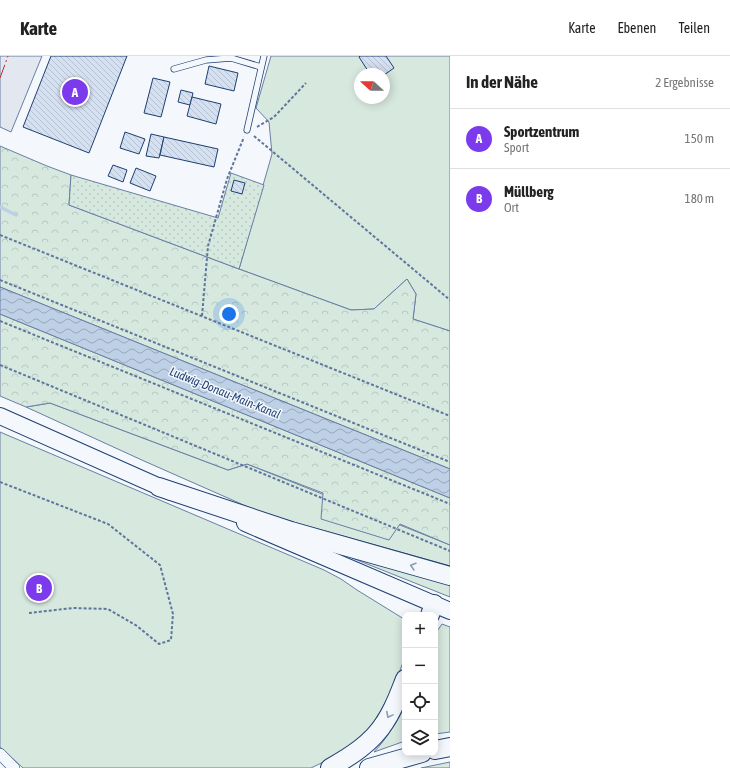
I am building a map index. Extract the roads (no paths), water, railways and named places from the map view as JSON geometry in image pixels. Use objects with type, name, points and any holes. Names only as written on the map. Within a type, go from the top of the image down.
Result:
[{"type":"main road","points":[[0,416],[438,610]]},
{"type":"main road","points":[[159,487],[291,531],[450,576]]},
{"type":"main road","points":[[330,768],[362,747],[379,731],[386,722],[403,684]]},
{"type":"main road","points":[[438,749],[450,747]]},
{"type":"main road","points":[[368,768],[409,756]]},
{"type":"main road","points":[[379,768],[400,758]]},
{"type":"street","points":[[0,754],[14,768]]},
{"type":"lane","points":[[247,130],[264,56]]},
{"type":"lane","points":[[174,69],[206,60],[231,58],[261,68]]},
{"type":"water","name":"Ludwig-Donau-Main-Kanal","points":[[0,287],[450,469],[450,498],[0,314]]},
{"type":"waterway","points":[[0,207],[16,215]]},
{"type":"place","name":"Sportzentrum","points":[[75,92]]},
{"type":"place","name":"Müllberg","points":[[39,588]]}]
